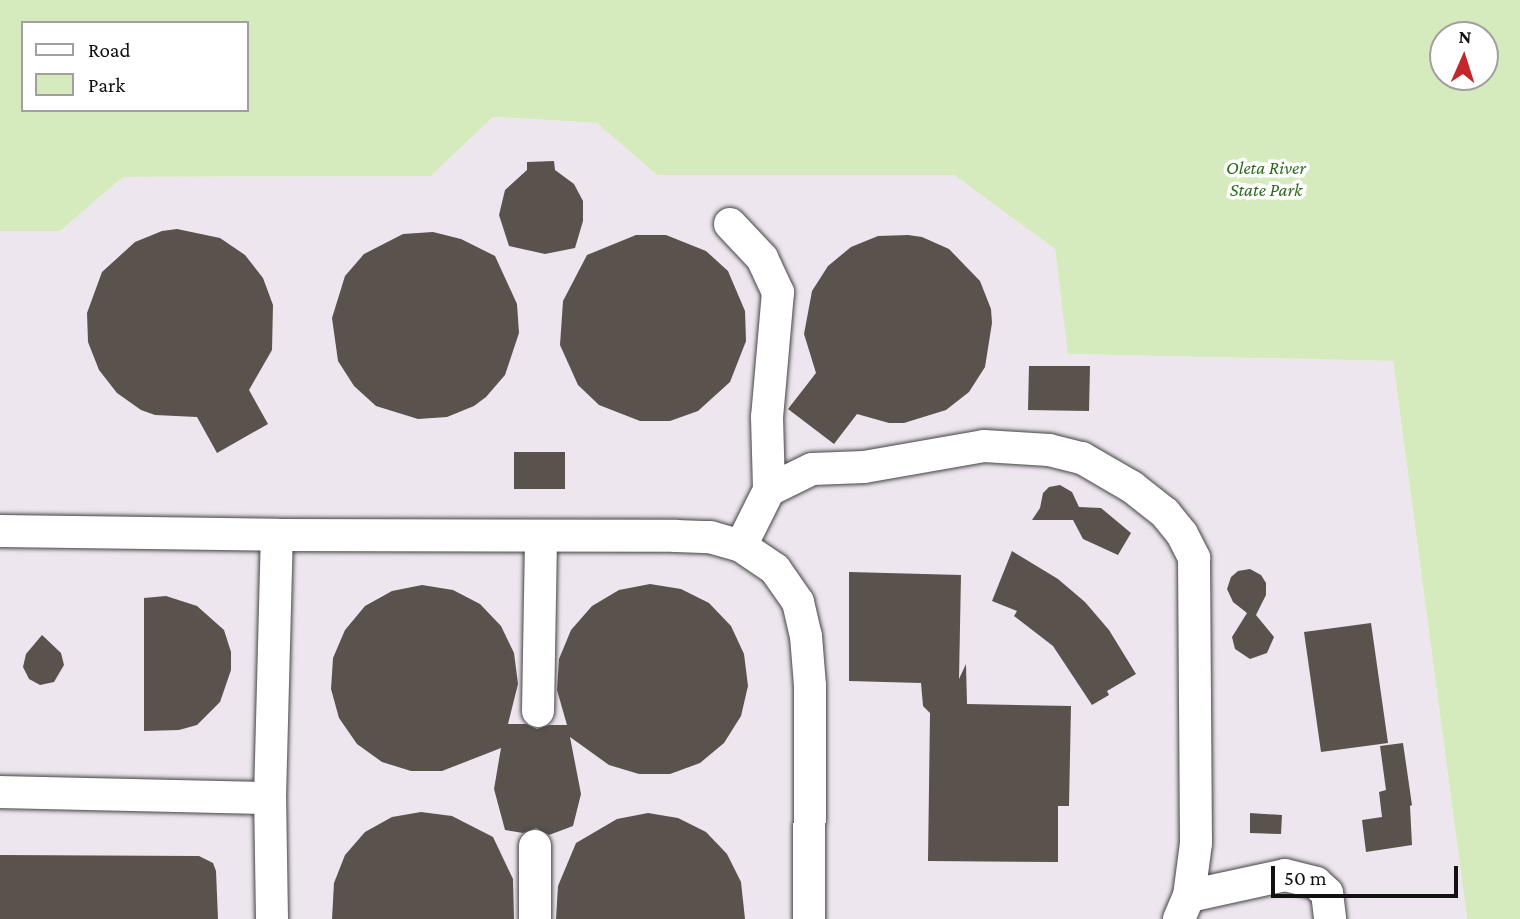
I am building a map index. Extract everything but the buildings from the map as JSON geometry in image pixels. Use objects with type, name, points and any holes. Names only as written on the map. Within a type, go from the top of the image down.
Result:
[{"type":"lane","points":[[730,224],[762,258],[778,292],[767,417],[769,490],[741,546]]},
{"type":"lane","points":[[769,490],[812,469],[864,467],[997,446],[1049,450],[1082,458],[1109,471],[1164,513],[1182,534],[1194,558],[1195,843],[1184,907],[1285,875],[1302,877],[1327,893],[1330,919]]},
{"type":"lane","points":[[0,531],[277,536],[710,537],[741,546],[775,569],[798,602],[806,636],[810,686],[809,919]]},
{"type":"lane","points":[[272,919],[270,799],[277,536]]},
{"type":"lane","points":[[538,711],[541,536]]},
{"type":"lane","points":[[0,792],[270,799]]},
{"type":"lane","points":[[535,846],[535,919]]},
{"type":"shaded area","points":[[493,117],[598,123],[657,175],[954,175],[1055,249],[1069,354],[1393,361],[1467,919],[0,919],[0,231],[60,231],[123,177],[431,176]]},
{"type":"green space","name":"Oleta River State Park","points":[[0,0],[1520,0],[1520,919],[1467,919],[1393,361],[1068,354],[1055,249],[954,175],[657,175],[597,123],[493,117],[431,176],[123,177],[60,231],[0,231]]}]
